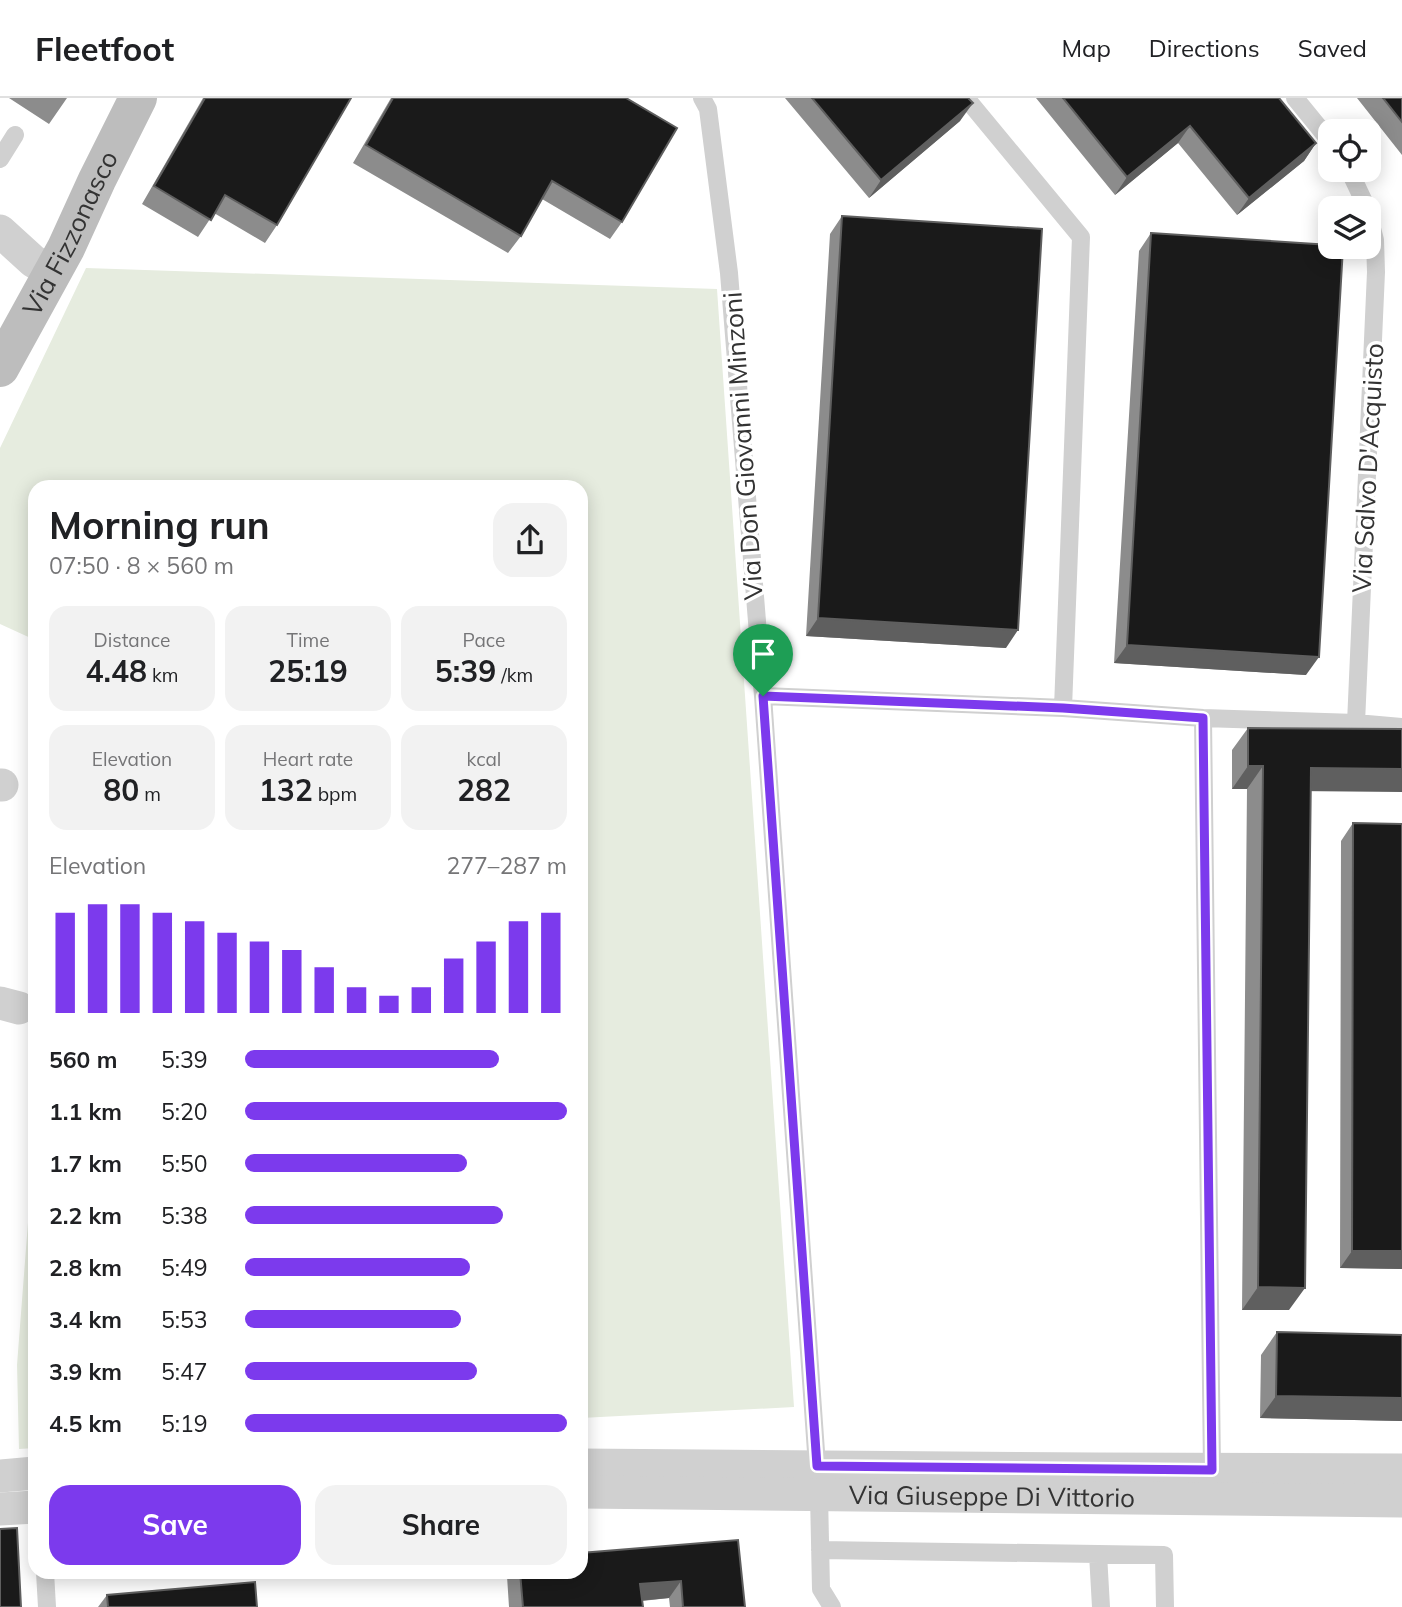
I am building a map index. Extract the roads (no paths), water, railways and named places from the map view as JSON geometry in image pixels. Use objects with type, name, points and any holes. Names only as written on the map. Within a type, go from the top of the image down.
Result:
[{"type":"main road","name":"Via Fizzonasco","points":[[0,368],[53,273],[138,98]]},
{"type":"street","points":[[0,231],[33,261],[53,273]]},
{"type":"street","name":"Via Giuseppe Di Vittorio","points":[[588,1465],[818,1480],[1402,1500]]},
{"type":"street","name":"Via Giuseppe Di Vittorio","points":[[588,1492],[818,1480],[1212,1470],[1402,1470]]},
{"type":"street","points":[[0,1476],[28,1474]]},
{"type":"street","points":[[0,1509],[28,1507]]},
{"type":"lane","name":"Via Don Giovanni Minzoni","points":[[702,98],[708,109],[729,273],[763,696],[818,1480],[821,1589],[832,1607]]},
{"type":"lane","points":[[966,98],[1081,237],[1063,708]]},
{"type":"lane","points":[[1295,98],[1318,126]]},
{"type":"lane","points":[[0,159],[15,135]]},
{"type":"lane","name":"Via Salvo D'Acquisto","points":[[1356,723],[1376,259]]},
{"type":"lane","points":[[763,696],[1063,708],[1203,718],[1402,727]]},
{"type":"lane","points":[[1203,718],[1212,1470]]},
{"type":"lane","points":[[820,1550],[1164,1555],[1165,1607]]},
{"type":"lane","points":[[1098,1554],[1101,1607]]},
{"type":"lane","points":[[45,1579],[47,1607]]}]
